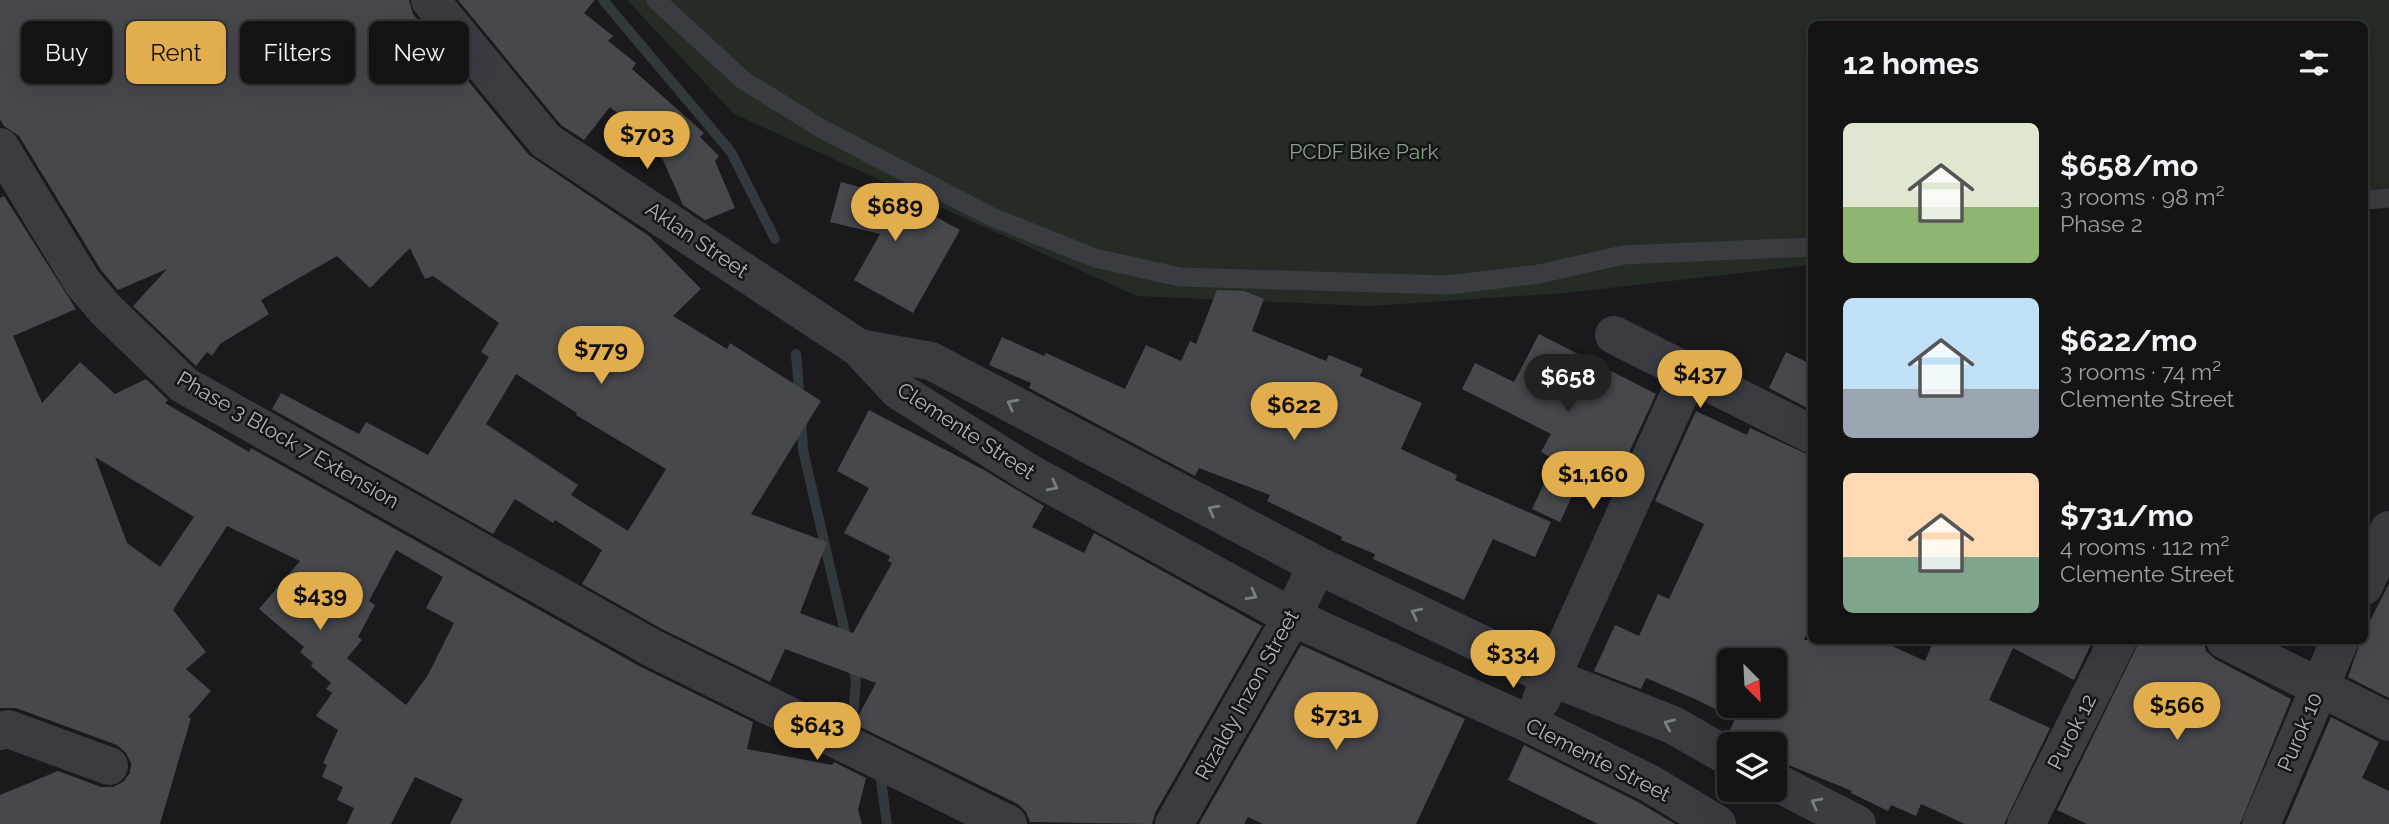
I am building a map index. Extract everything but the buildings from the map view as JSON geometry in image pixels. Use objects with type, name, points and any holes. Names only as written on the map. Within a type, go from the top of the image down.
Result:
[{"type":"street","name":"Aklan Street","points":[[430,0],[547,141],[859,348]]},
{"type":"street","name":"Phase 3 Block 7 Extension","points":[[0,147],[83,283],[105,309],[184,385],[652,648],[1008,824]]},
{"type":"street","points":[[1614,335],[1808,432]]},
{"type":"street","name":"Clemente Street","points":[[859,348],[931,361],[1317,565],[1550,677],[1673,725],[1717,750]]},
{"type":"street","name":"Clemente Street","points":[[859,348],[899,390],[1031,474],[1292,617],[1531,725],[1649,783],[1717,824]]},
{"type":"street","points":[[1531,725],[1550,677],[1690,371]]},
{"type":"street","points":[[2368,577],[2389,530]]},
{"type":"street","name":"Rizaldy Inzon Street","points":[[1174,824],[1292,617],[1317,565]]},
{"type":"street","name":"Purok 12","points":[[2026,824],[2116,644]]},
{"type":"street","points":[[2233,644],[2318,689],[2389,722]]},
{"type":"street","name":"Purok 10","points":[[2260,824],[2338,644]]},
{"type":"street","points":[[0,731],[8,729],[109,766]]},
{"type":"street","points":[[1787,788],[1857,824]]},
{"type":"lane","points":[[656,0],[743,80],[822,129],[992,217],[1095,258],[1180,277],[1448,285],[1539,274],[1623,255],[1808,247]]},
{"type":"lane","points":[[2368,200],[2389,198]]},
{"type":"green space","name":"PCDF Bike Park","points":[[627,0],[2389,0],[2389,208],[2368,209],[2368,21],[1808,21],[1808,265],[1565,293],[1370,306],[1137,296],[734,114]]},
{"type":"waterway","points":[[603,0],[731,152],[775,239]]},
{"type":"waterway","points":[[796,354],[800,401]]},
{"type":"waterway","points":[[801,417],[803,450],[847,641]]},
{"type":"waterway","points":[[852,664],[856,680],[853,716]]},
{"type":"waterway","points":[[880,773],[887,824]]}]
